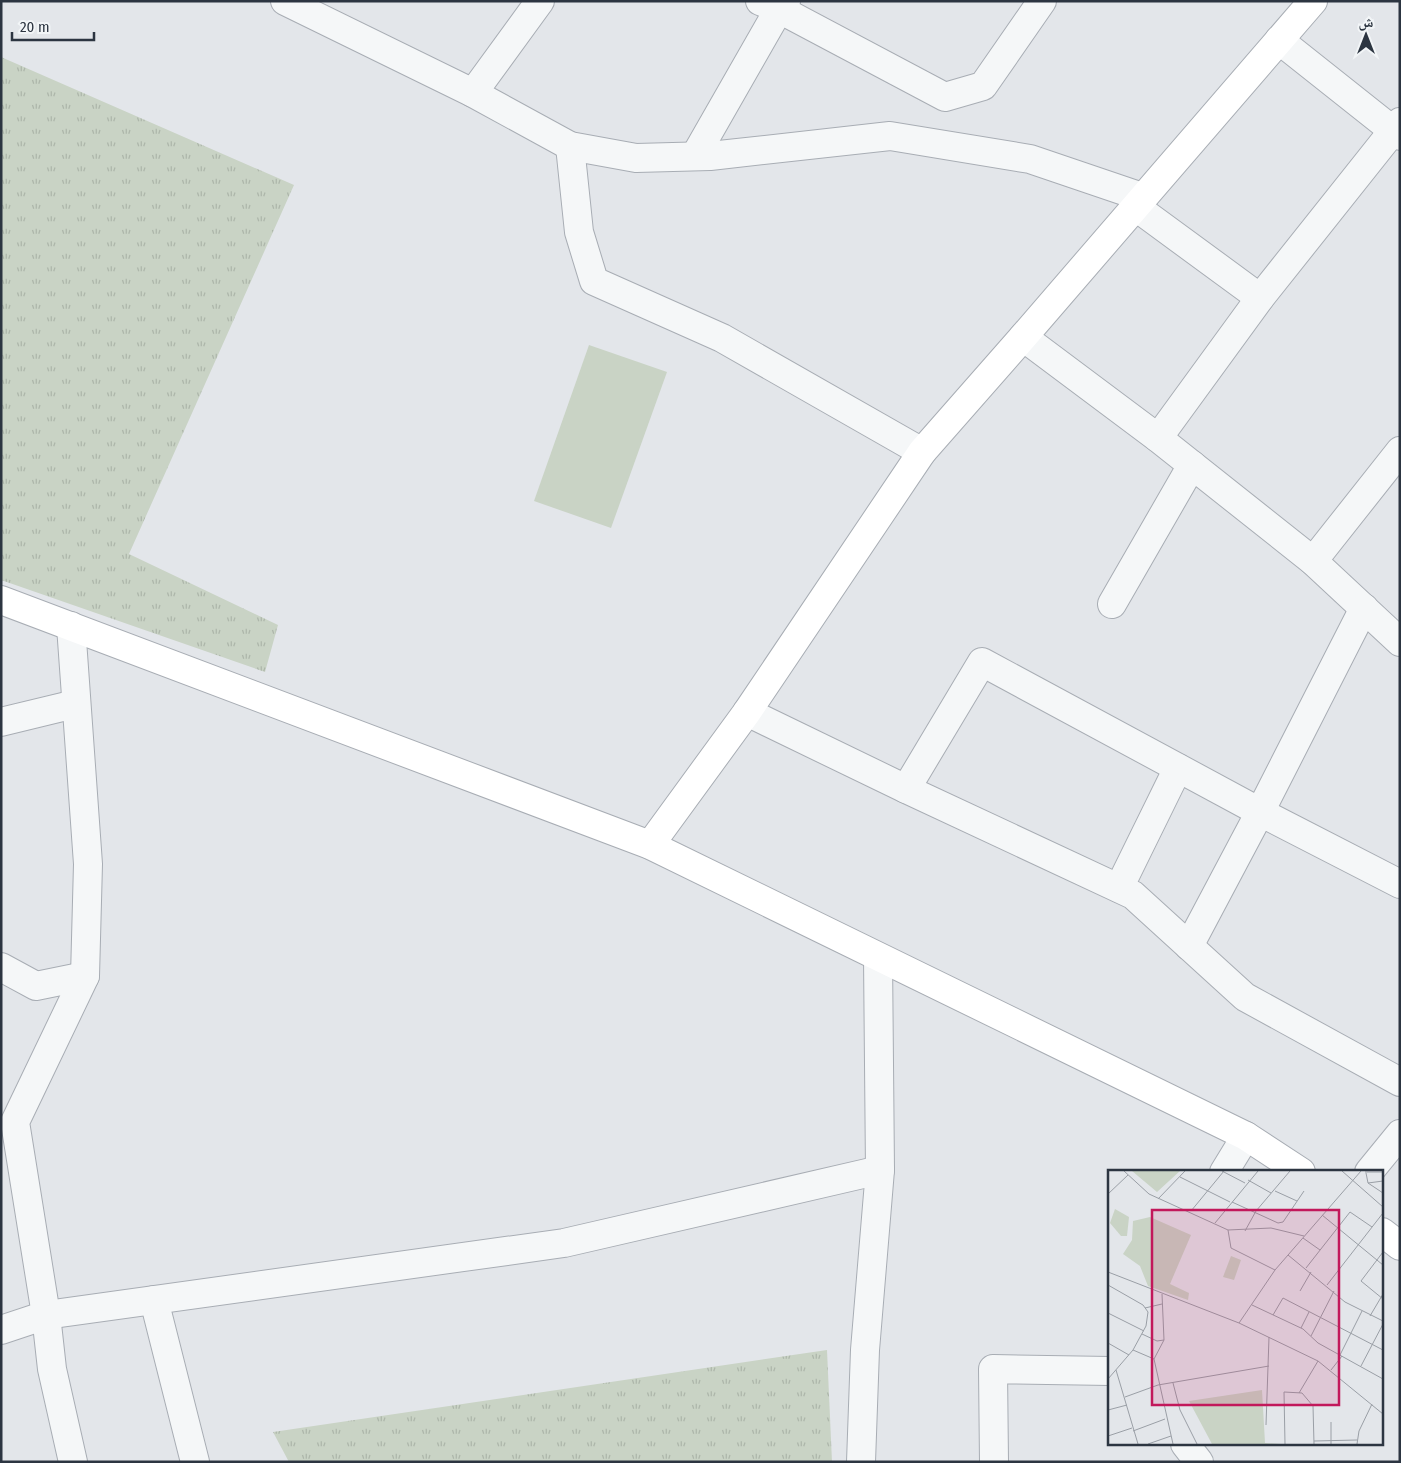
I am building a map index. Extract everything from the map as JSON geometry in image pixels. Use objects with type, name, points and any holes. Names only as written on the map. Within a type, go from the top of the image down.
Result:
[{"type":"street","points":[[473,93],[540,1]]},
{"type":"street","points":[[694,156],[775,4],[945,98],[983,86],[1042,1]]},
{"type":"street","points":[[650,845],[747,712],[922,452],[1312,1]]},
{"type":"street","points":[[291,2],[473,93],[570,146],[636,158],[694,156],[890,136],[1030,159],[1139,202],[1260,298]]},
{"type":"street","points":[[1158,438],[1260,298],[1397,129],[1279,40]]},
{"type":"street","points":[[570,146],[579,232],[594,281],[722,338],[922,452]]},
{"type":"street","points":[[1023,337],[1158,438],[1313,561],[1400,642]]},
{"type":"street","points":[[1313,561],[1400,451]]},
{"type":"street","points":[[1112,604],[1192,465]]},
{"type":"street","points":[[1,600],[650,845],[1246,1136],[1298,1170]]},
{"type":"street","points":[[1189,946],[1364,608]]},
{"type":"street","points":[[70,626],[88,864],[85,976],[8,1119],[46,1315],[52,1369],[73,1462]]},
{"type":"street","points":[[906,789],[982,662],[1260,812],[1400,884]]},
{"type":"street","points":[[1,722],[75,704]]},
{"type":"street","points":[[747,712],[1133,895],[1246,997],[1400,1082]]},
{"type":"street","points":[[1119,888],[1178,768]]},
{"type":"street","points":[[861,1462],[865,1350],[880,1170],[878,957]]},
{"type":"street","points":[[1,967],[36,986],[85,976]]},
{"type":"street","points":[[1371,1170],[1400,1134]]},
{"type":"street","points":[[1225,1170],[1246,1136]]},
{"type":"street","points":[[1,1330],[46,1315],[564,1243],[880,1170]]},
{"type":"street","points":[[1384,1234],[1400,1246]]},
{"type":"street","points":[[154,1300],[195,1462]]},
{"type":"street","points":[[994,1462],[993,1369],[1106,1365]]},
{"type":"street","points":[[1187,1446],[1199,1462]]},
{"type":"green space","points":[[1,57],[294,185],[129,554],[278,625],[265,672],[1,580]]},
{"type":"green space","points":[[589,345],[667,372],[611,528],[534,501]]},
{"type":"green space","points":[[827,1350],[832,1462],[289,1462],[273,1432]]}]
